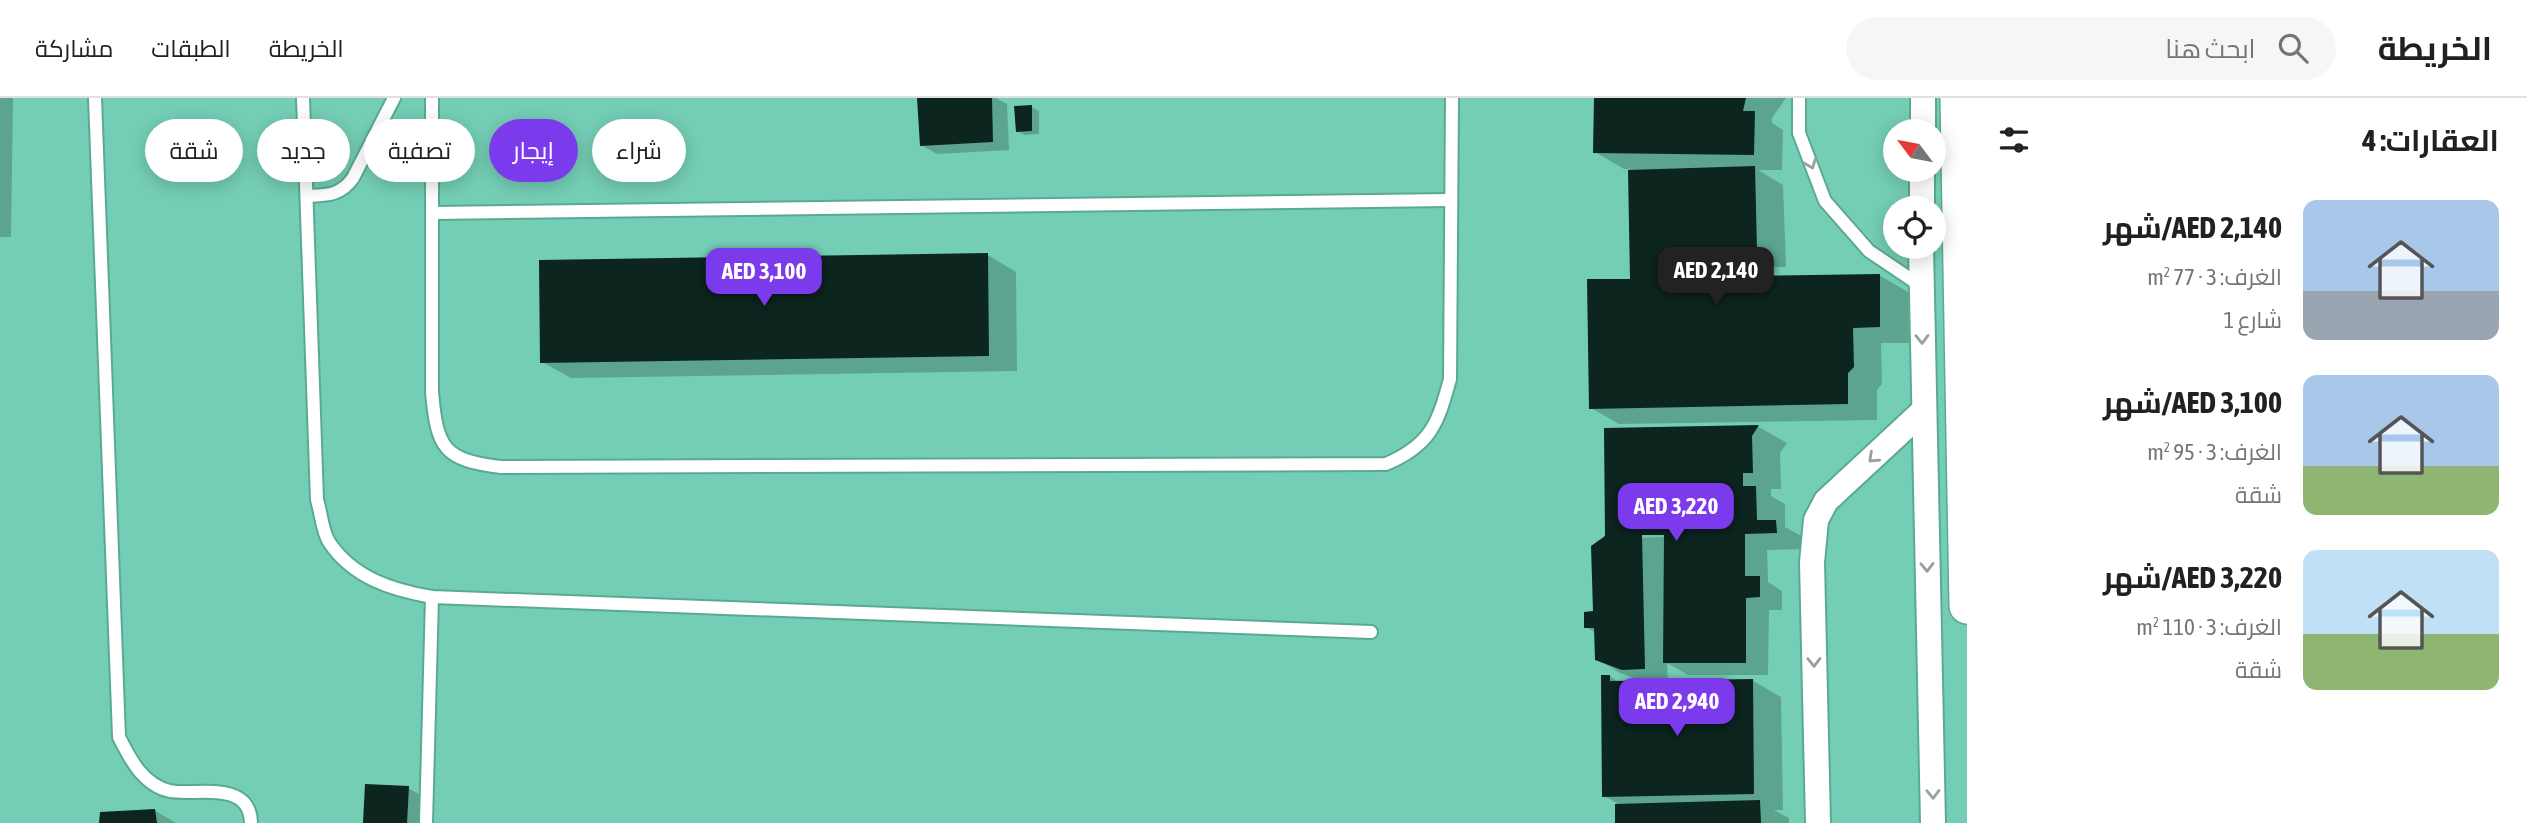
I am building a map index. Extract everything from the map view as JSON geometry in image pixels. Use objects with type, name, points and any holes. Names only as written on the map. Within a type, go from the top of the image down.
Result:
[{"type":"street","points":[[1923,98],[1923,119]]},
{"type":"street","points":[[1958,98],[1967,606]]},
{"type":"street","points":[[1921,259],[1933,823]]},
{"type":"street","points":[[1818,823],[1812,562],[1816,520],[1826,501],[1923,411]]},
{"type":"lane","points":[[95,98],[119,737],[137,769],[157,786],[170,791],[213,791],[230,794],[246,807],[251,823]]},
{"type":"lane","points":[[303,98],[317,500],[328,541],[355,571],[396,591],[432,597],[1371,632]]},
{"type":"lane","points":[[307,196],[331,195],[346,188],[394,98]]},
{"type":"lane","points":[[432,98],[432,392],[435,425],[449,452],[469,463],[501,467],[1362,466],[1386,464],[1407,456],[1425,440],[1440,414],[1450,379],[1452,98]]},
{"type":"lane","points":[[1799,98],[1799,133],[1825,201],[1869,251],[1921,286]]},
{"type":"lane","points":[[433,213],[1451,200]]},
{"type":"lane","points":[[426,823],[432,597]]},
{"type":"shaded area","points":[[0,98],[1967,98],[1967,823],[0,823]]},
{"type":"building","points":[[917,98],[992,98],[993,142],[920,146]]},
{"type":"building","points":[[1594,98],[1746,98],[1743,111],[1755,111],[1754,155],[1593,153]]},
{"type":"building","points":[[1032,105],[1032,131],[1016,132],[1014,106]]},
{"type":"building","points":[[1755,166],[1757,251],[1745,251],[1745,276],[1880,274],[1880,327],[1853,328],[1854,367],[1848,373],[1848,404],[1589,409],[1587,279],[1630,279],[1628,170]]},
{"type":"building","points":[[988,253],[989,356],[540,363],[539,260]]},
{"type":"building","points":[[1759,425],[1752,436],[1753,473],[1743,473],[1743,486],[1756,486],[1757,520],[1776,520],[1777,533],[1745,534],[1745,576],[1760,576],[1760,597],[1746,598],[1746,663],[1663,663],[1664,535],[1642,535],[1645,669],[1622,670],[1595,660],[1594,628],[1584,628],[1584,612],[1593,611],[1591,546],[1605,536],[1604,428]]},
{"type":"building","points":[[1601,675],[1610,675],[1610,681],[1753,679],[1754,794],[1602,797]]},
{"type":"building","points":[[365,784],[409,786],[407,823],[363,823]]},
{"type":"building","points":[[1760,800],[1761,823],[1615,823],[1615,804]]},
{"type":"building","points":[[155,809],[157,823],[99,823],[100,812]]}]
